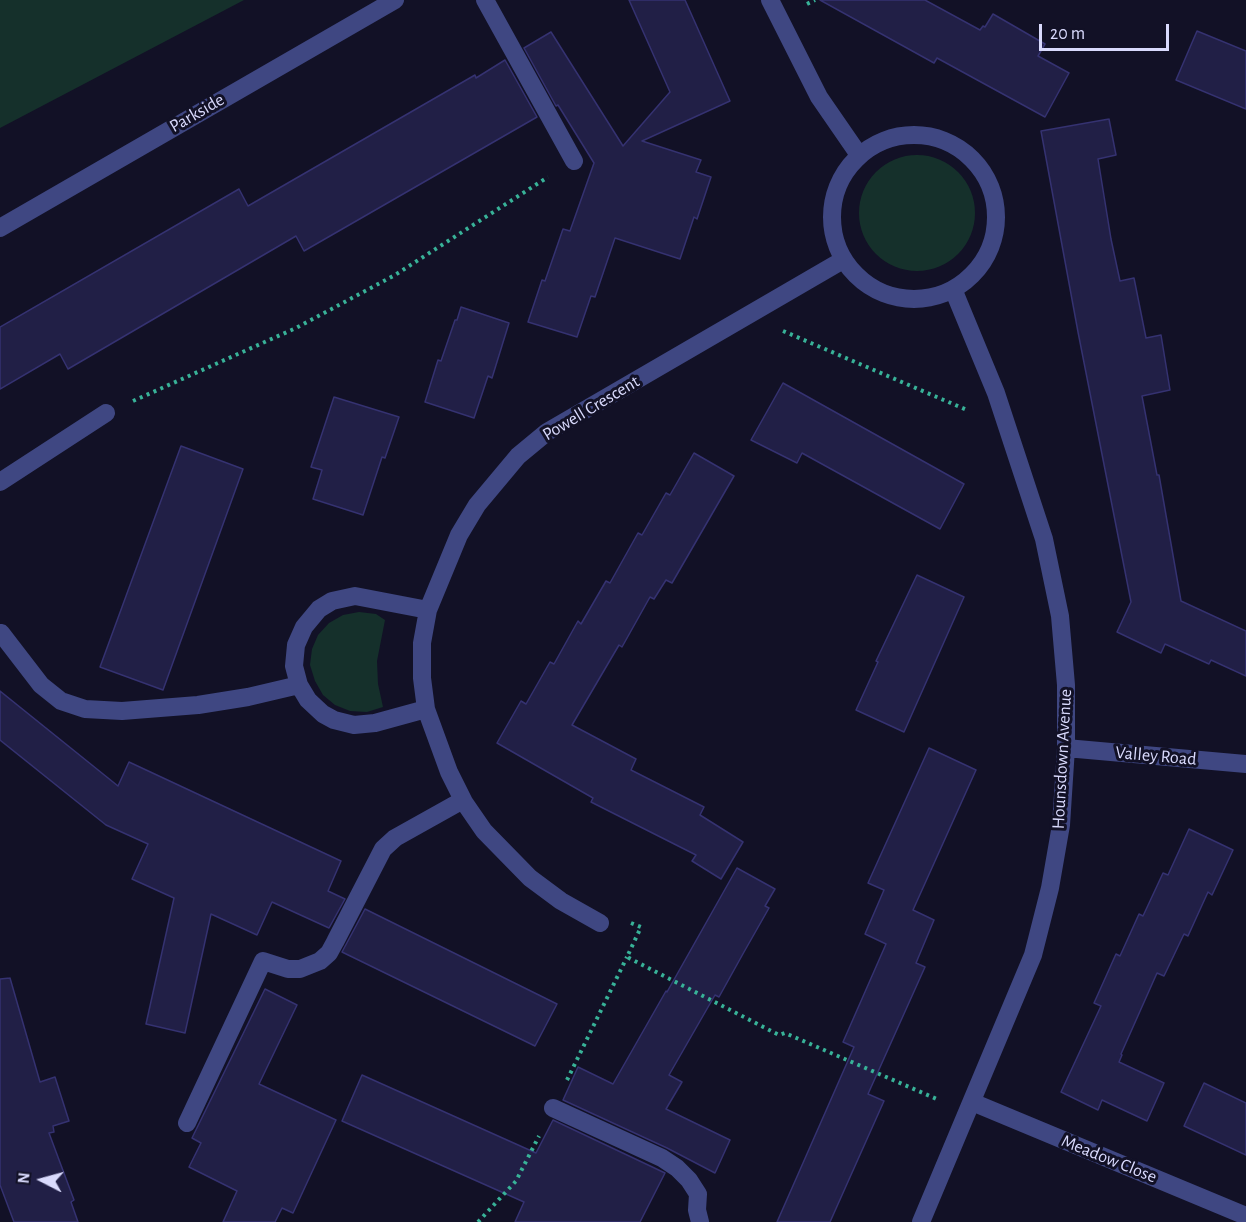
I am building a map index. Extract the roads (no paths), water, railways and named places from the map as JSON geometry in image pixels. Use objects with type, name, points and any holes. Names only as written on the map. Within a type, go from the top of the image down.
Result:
[{"type":"street","name":"Parkside","points":[[0,228],[395,0]]},
{"type":"street","points":[[485,0],[574,161]]},
{"type":"street","points":[[770,0],[819,96],[859,155]]},
{"type":"street","points":[[909,134],[937,137],[962,149],[981,169],[993,194],[996,222],[990,249],[975,272],[953,289],[929,298],[897,297],[881,292],[860,279],[843,260],[833,233],[832,205],[841,178],[859,155],[882,140],[909,134]]},
{"type":"street","name":"Powell Crescent","points":[[600,923],[561,901],[530,878],[484,831],[463,800],[449,772],[426,709],[422,678],[422,643],[428,610],[459,535],[477,505],[518,456],[547,432],[843,260]]},
{"type":"street","name":"Hounsdown Avenue","points":[[921,1222],[1033,955],[1050,888],[1061,825],[1066,748],[1066,685],[1060,616],[1044,538],[1009,428],[953,289]]},
{"type":"street","points":[[0,482],[106,413]]},
{"type":"street","points":[[426,709],[375,723],[354,724],[334,720],[323,714],[308,700],[299,685],[294,666],[296,645],[304,627],[319,609],[332,601],[356,596],[428,610]]},
{"type":"street","points":[[1,633],[41,685],[61,701],[85,709],[122,711],[198,705],[248,697],[299,685]]},
{"type":"street","name":"Valley Road","points":[[1066,748],[1246,764]]},
{"type":"street","points":[[187,1123],[263,961],[288,969],[300,969],[320,961],[329,953],[383,849],[395,838],[463,800]]},
{"type":"street","name":"Meadow Close","points":[[970,1107],[1246,1216]]},
{"type":"street","points":[[553,1108],[662,1158],[677,1168],[698,1194],[697,1210],[700,1222]]}]
